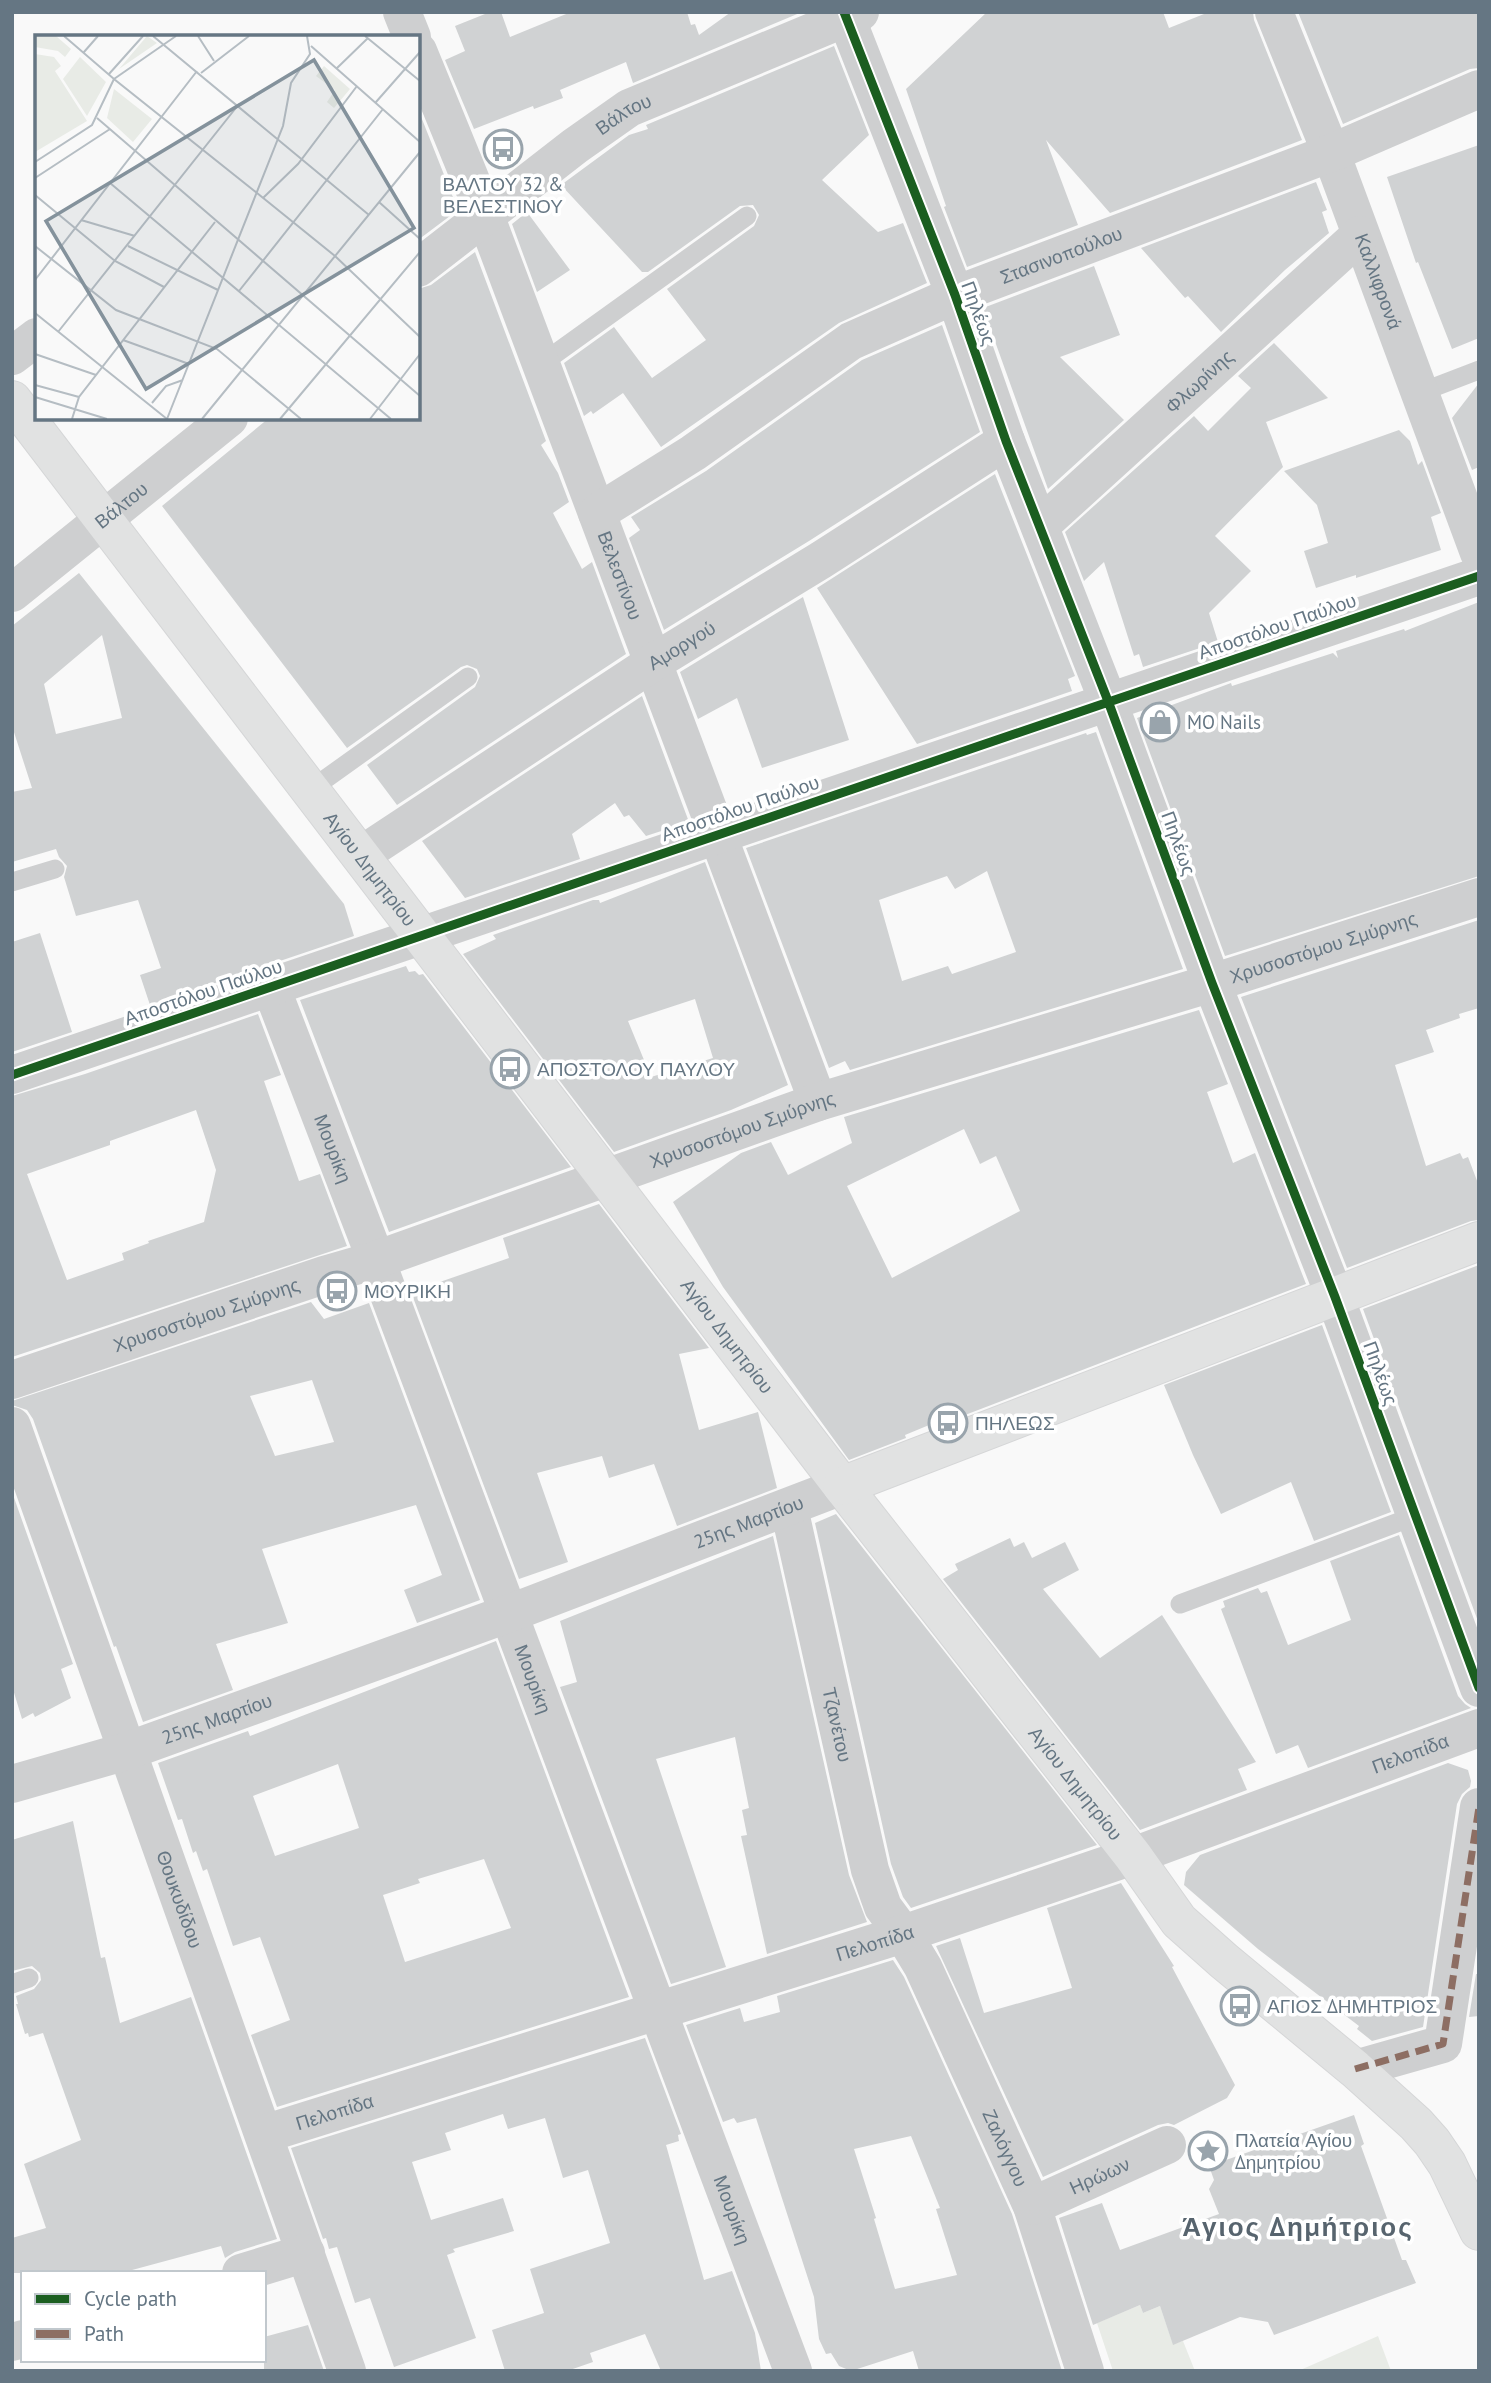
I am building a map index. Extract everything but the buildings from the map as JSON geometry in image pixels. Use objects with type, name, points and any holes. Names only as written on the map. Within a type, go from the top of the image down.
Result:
[{"type":"main road","name":"Αγίου Δημητρίου","points":[[12,400],[842,1486],[1133,1856],[1180,1921],[1416,2124],[1432,2142],[1458,2183],[1479,2231]]},
{"type":"main road","name":"25ης Μαρτίου","points":[[842,1486],[1479,1241]]},
{"type":"street","points":[[402,12],[411,35]]},
{"type":"street","name":"Καλλιφρονά","points":[[1274,12],[1331,153],[1479,553]]},
{"type":"street","name":"Βάλτου","points":[[420,266],[575,146],[629,108],[850,14]]},
{"type":"street","name":"Πηλέως","points":[[850,14],[955,295],[1006,441],[1108,701],[1212,983],[1335,1297],[1479,1688]]},
{"type":"street","name":"Βελεστίνου","points":[[420,56],[485,215],[818,1102]]},
{"type":"street","name":"Στασινοπούλου","points":[[597,513],[693,453],[851,341],[955,295],[1331,153],[1479,89]]},
{"type":"street","name":"Φλωρίνης","points":[[1040,526],[1360,235]]},
{"type":"street","points":[[12,356],[35,339]]},
{"type":"street","name":"Βάλτου","points":[[12,593],[227,420]]},
{"type":"street","name":"Αμοργού","points":[[361,855],[654,663],[1006,441]]},
{"type":"street","name":"Αποστόλου Παύλου","points":[[12,1075],[1479,576]]},
{"type":"street","name":"Χρυσοστόμου Σμύρνης","points":[[12,1380],[376,1260],[818,1102],[1212,983],[1479,897]]},
{"type":"street","name":"Μουρίκη","points":[[271,987],[510,1613],[793,2371]]},
{"type":"street","name":"Θουκυδίδου","points":[[12,1426],[347,2371]]},
{"type":"street","name":"25ης Μαρτίου","points":[[12,1784],[127,1751],[510,1613],[842,1486]]},
{"type":"street","name":"Τζανέτου","points":[[789,1508],[870,1870],[883,1907],[903,1934]]},
{"type":"street","name":"Πελοπίδα","points":[[264,2134],[903,1934],[1133,1856],[1479,1728]]},
{"type":"street","points":[[1355,2069],[1443,2044],[1479,1807]]},
{"type":"street","name":"Ζαλόγγου","points":[[903,1934],[923,1967],[1032,2206],[1085,2371]]},
{"type":"street","name":"Ηρώων","points":[[1032,2206],[1167,2145]]},
{"type":"street","points":[[248,2271],[306,2253]]},
{"type":"lane","points":[[541,364],[747,216]]},
{"type":"lane","points":[[1419,393],[1479,370]]},
{"type":"lane","points":[[310,790],[468,677]]},
{"type":"lane","points":[[12,882],[55,869]]},
{"type":"lane","points":[[1180,1604],[1415,1516]]},
{"type":"shaded area","points":[[1140,2305],[1143,2313],[1160,2306],[1173,2344],[1183,2341],[1195,2371],[1113,2371],[1097,2323]]},
{"type":"shaded area","points":[[1378,2336],[1391,2371],[1298,2371]]},
{"type":"marked path","points":[[1355,2069],[1443,2044],[1479,1807]]},
{"type":"cycle path","points":[[844,12],[955,295],[1006,441],[1108,701],[1212,983],[1335,1297],[1479,1688]]},
{"type":"cycle path","points":[[12,1075],[1479,576]]},
{"type":"place","name":"ΒΑΛΤΟΥ 32 & ΒΕΛΕΣΤΙΝΟΥ","points":[[503,149]]},
{"type":"place","name":"MO Nails","points":[[1160,722]]},
{"type":"place","name":"ΑΠΟΣΤΟΛΟΥ ΠΑΥΛΟΥ","points":[[510,1069]]},
{"type":"place","name":"ΜΟΥΡΙΚΗ","points":[[337,1291]]},
{"type":"place","name":"ΠΗΛΕΩΣ","points":[[948,1423]]},
{"type":"place","name":"ΑΓΙΟΣ ΔΗΜΗΤΡΙΟΣ","points":[[1240,2006]]},
{"type":"place","name":"Πλατεία Αγίου Δημητρίου","points":[[1208,2151]]},
{"type":"district","name":"Άγιος Δημήτριος","points":[[1298,2226]]}]
